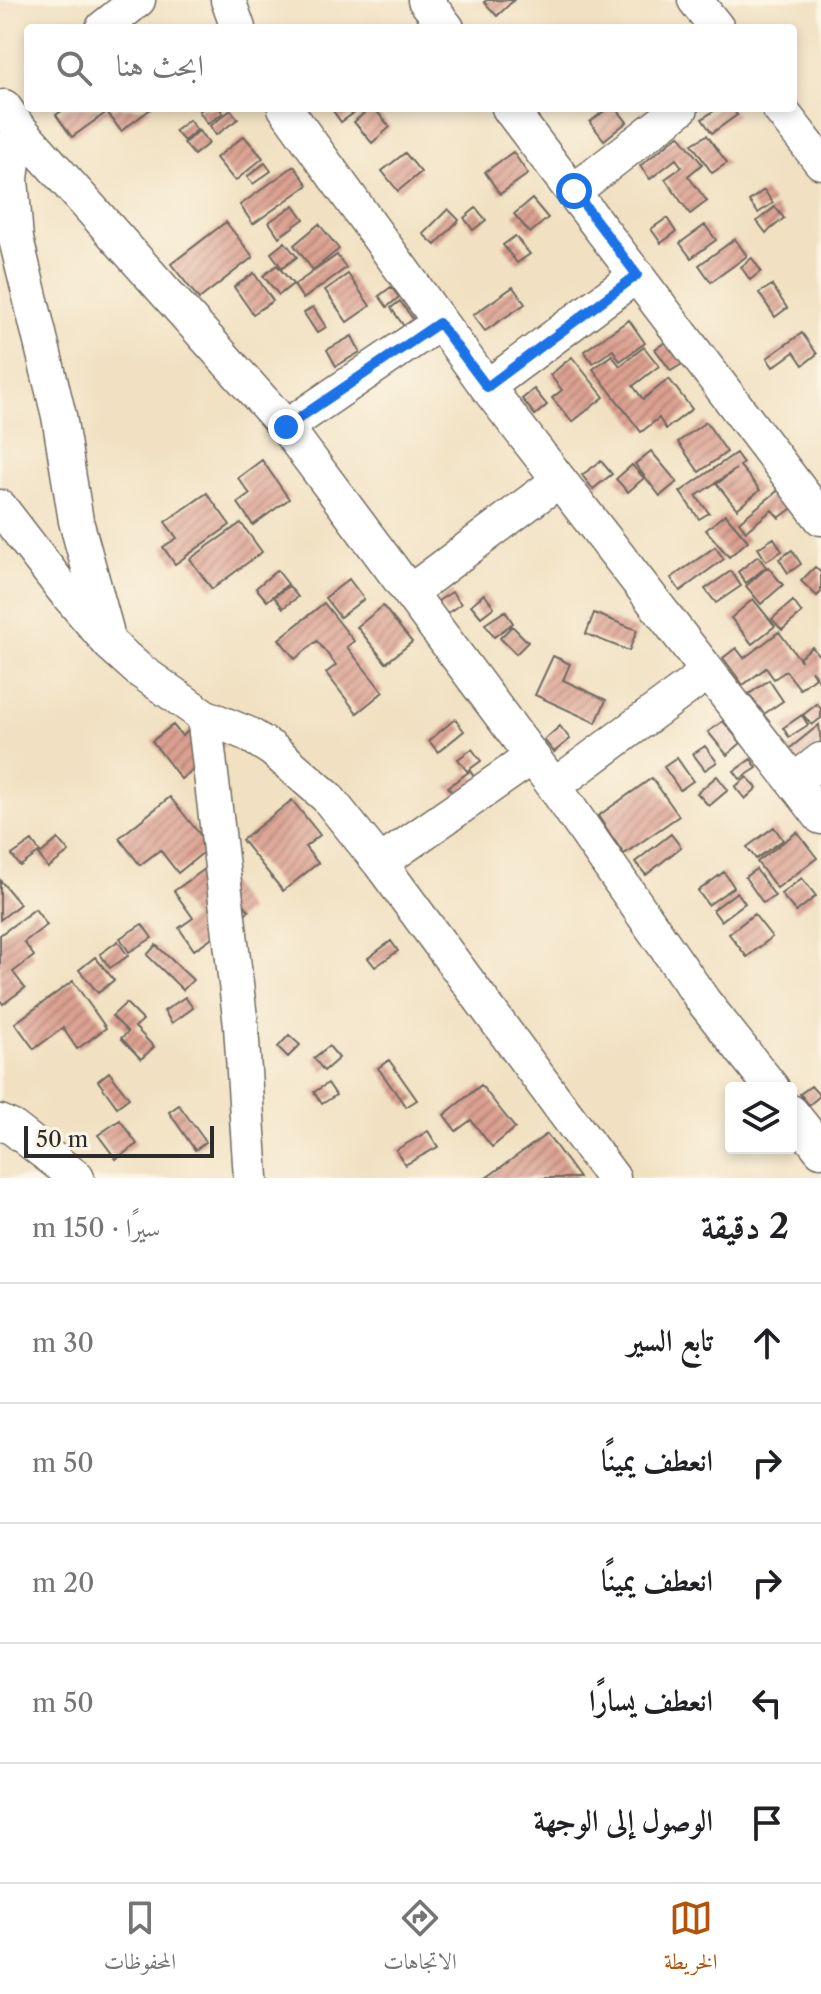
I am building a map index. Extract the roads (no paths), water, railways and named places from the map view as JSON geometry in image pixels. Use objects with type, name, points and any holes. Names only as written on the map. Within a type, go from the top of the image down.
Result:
[{"type":"street","points":[[228,0],[237,24]]},
{"type":"street","points":[[425,0],[444,24]]},
{"type":"street","points":[[108,24],[136,1]]},
{"type":"street","points":[[12,108],[286,427],[554,786],[704,1002],[767,1082]]},
{"type":"street","points":[[12,108],[11,179],[16,239],[59,416],[76,521],[110,644]]},
{"type":"street","points":[[288,112],[439,323],[558,481],[821,817]]},
{"type":"street","points":[[512,112],[821,518]]},
{"type":"street","points":[[574,191],[676,112]]},
{"type":"street","points":[[782,112],[821,162]]},
{"type":"street","points":[[487,387],[637,275]]},
{"type":"street","points":[[286,427],[439,323]]},
{"type":"street","points":[[410,592],[558,481]]},
{"type":"street","points":[[0,507],[63,589],[110,644],[139,670],[204,716],[248,734],[290,763],[327,797],[380,863],[613,1178]]},
{"type":"street","points":[[554,786],[708,672]]},
{"type":"street","points":[[204,716],[241,1026],[251,1178]]},
{"type":"street","points":[[380,863],[532,757]]},
{"type":"street","points":[[794,781],[821,760]]},
{"type":"street","points":[[797,1120],[821,1150]]},
{"type":"street","points":[[0,1122],[13,1128],[77,1178]]}]
